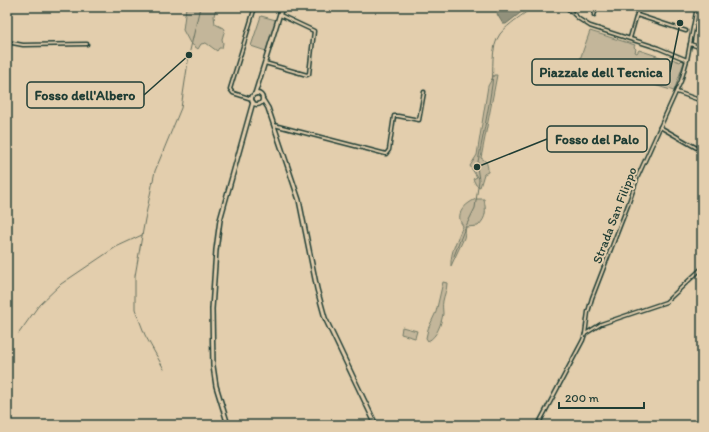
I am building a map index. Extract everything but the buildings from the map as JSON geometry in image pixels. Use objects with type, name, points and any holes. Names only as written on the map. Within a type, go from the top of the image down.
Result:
[{"type":"main road","points":[[228,425],[216,386],[213,366],[212,309],[220,220],[253,98],[282,7]]},
{"type":"main road","points":[[259,82],[262,100],[268,108],[299,200],[317,289],[325,318],[376,425]]},
{"type":"main road","points":[[253,98],[261,95]]},
{"type":"main road","points":[[253,98],[258,104],[268,108]]},
{"type":"main road","points":[[251,108],[262,100]]},
{"type":"street","points":[[253,98],[233,93],[230,89],[255,7]]},
{"type":"street","points":[[566,7],[579,19],[590,26],[687,60]]},
{"type":"street","points":[[594,15],[597,7]]},
{"type":"street","points":[[624,7],[638,11]]},
{"type":"street","points":[[629,39],[639,7]]},
{"type":"street","name":"Strada San Filippo","points":[[538,425],[578,351],[585,334],[588,312],[592,298],[638,176],[677,92],[687,60],[697,7]]},
{"type":"street","points":[[265,63],[306,75],[309,74],[315,32],[280,15]]},
{"type":"street","points":[[637,15],[686,31]]},
{"type":"street","points":[[7,42],[22,45],[87,44]]},
{"type":"street","points":[[690,44],[702,48]]},
{"type":"street","points":[[274,125],[386,154],[389,150],[394,116],[419,120],[424,92]]},
{"type":"street","points":[[677,92],[702,101]]},
{"type":"street","points":[[660,127],[702,151]]},
{"type":"street","points":[[585,334],[601,324],[666,302],[702,268]]},
{"type":"shaded area","points":[[186,7],[216,7],[214,16],[215,24],[225,29],[222,39],[222,48],[219,48],[217,51],[206,43],[201,44],[198,49],[190,43],[183,30]]},
{"type":"shaded area","points":[[505,7],[528,7],[506,24],[503,24],[497,14],[498,11]]},
{"type":"shaded area","points":[[261,16],[276,20],[266,51],[251,46]]},
{"type":"shaded area","points":[[590,31],[635,45],[635,52],[637,53],[639,50],[669,60],[672,59],[680,62],[682,60],[684,62],[674,91],[579,62]]},
{"type":"shaded area","points":[[494,75],[497,75],[481,158],[485,160],[487,164],[488,172],[484,174],[480,187],[476,185],[473,179],[477,177],[470,166],[477,155],[488,86]]},
{"type":"shaded area","points":[[476,199],[484,199],[484,217],[478,226],[466,227],[464,238],[451,266],[453,250],[463,226],[460,214],[468,204]]},
{"type":"shaded area","points":[[443,282],[447,283],[447,288],[443,303],[443,314],[440,326],[434,336],[428,341],[426,338],[428,329],[436,312]]},
{"type":"shaded area","points":[[402,327],[417,331],[415,338],[401,334]]},
{"type":"waterway","points":[[164,369],[145,335],[135,309],[135,276],[155,171],[181,108],[189,55],[200,7]]},
{"type":"waterway","points":[[454,256],[464,230],[475,208],[479,180],[477,167],[492,85],[495,46],[500,34],[533,7]]},
{"type":"waterway","points":[[19,333],[39,305],[61,284],[116,247],[142,235]]},
{"type":"place","name":"Piazzale dell Tecnica","points":[[680,23]]},
{"type":"place","name":"Fosso dell'Albero","points":[[189,55]]},
{"type":"place","name":"Fosso del Palo","points":[[477,167]]}]
